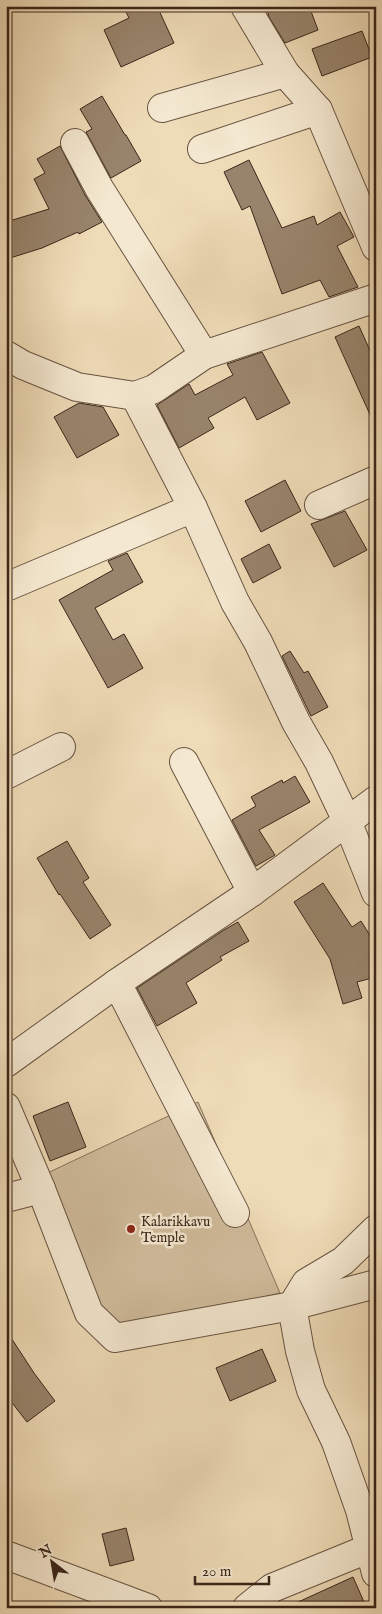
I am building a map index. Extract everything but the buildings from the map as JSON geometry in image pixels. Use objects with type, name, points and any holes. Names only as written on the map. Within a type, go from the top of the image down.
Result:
[{"type":"street","points":[[245,6],[285,73],[318,110],[376,247]]},
{"type":"street","points":[[162,108],[285,73]]},
{"type":"street","points":[[202,149],[318,110]]},
{"type":"street","points":[[75,143],[99,188],[204,355]]},
{"type":"street","points":[[6,355],[23,365],[77,387],[135,396],[154,388],[204,355],[376,298]]},
{"type":"street","points":[[135,396],[193,508],[235,602],[258,642],[296,722],[319,762],[347,821],[376,893]]},
{"type":"street","points":[[319,505],[376,480]]},
{"type":"street","points":[[6,586],[193,508]]},
{"type":"street","points":[[6,775],[61,747]]},
{"type":"street","points":[[184,762],[252,892]]},
{"type":"street","points":[[6,1063],[117,983],[252,892],[376,800]]},
{"type":"street","points":[[117,983],[235,1214]]},
{"type":"street","points":[[6,1107],[41,1189],[88,1313],[115,1338],[292,1306],[376,1284]]},
{"type":"street","points":[[6,1198],[41,1189]]},
{"type":"street","points":[[247,1608],[272,1588],[373,1560],[368,1506],[311,1390],[300,1352],[292,1306],[306,1283],[344,1261],[376,1229]]},
{"type":"street","points":[[6,1555],[148,1608]]},
{"type":"shaded area","points":[[198,1102],[280,1293],[122,1332],[96,1310],[41,1176]]},
{"type":"place","name":"Kalarikkavu Temple","points":[[131,1229]]}]
